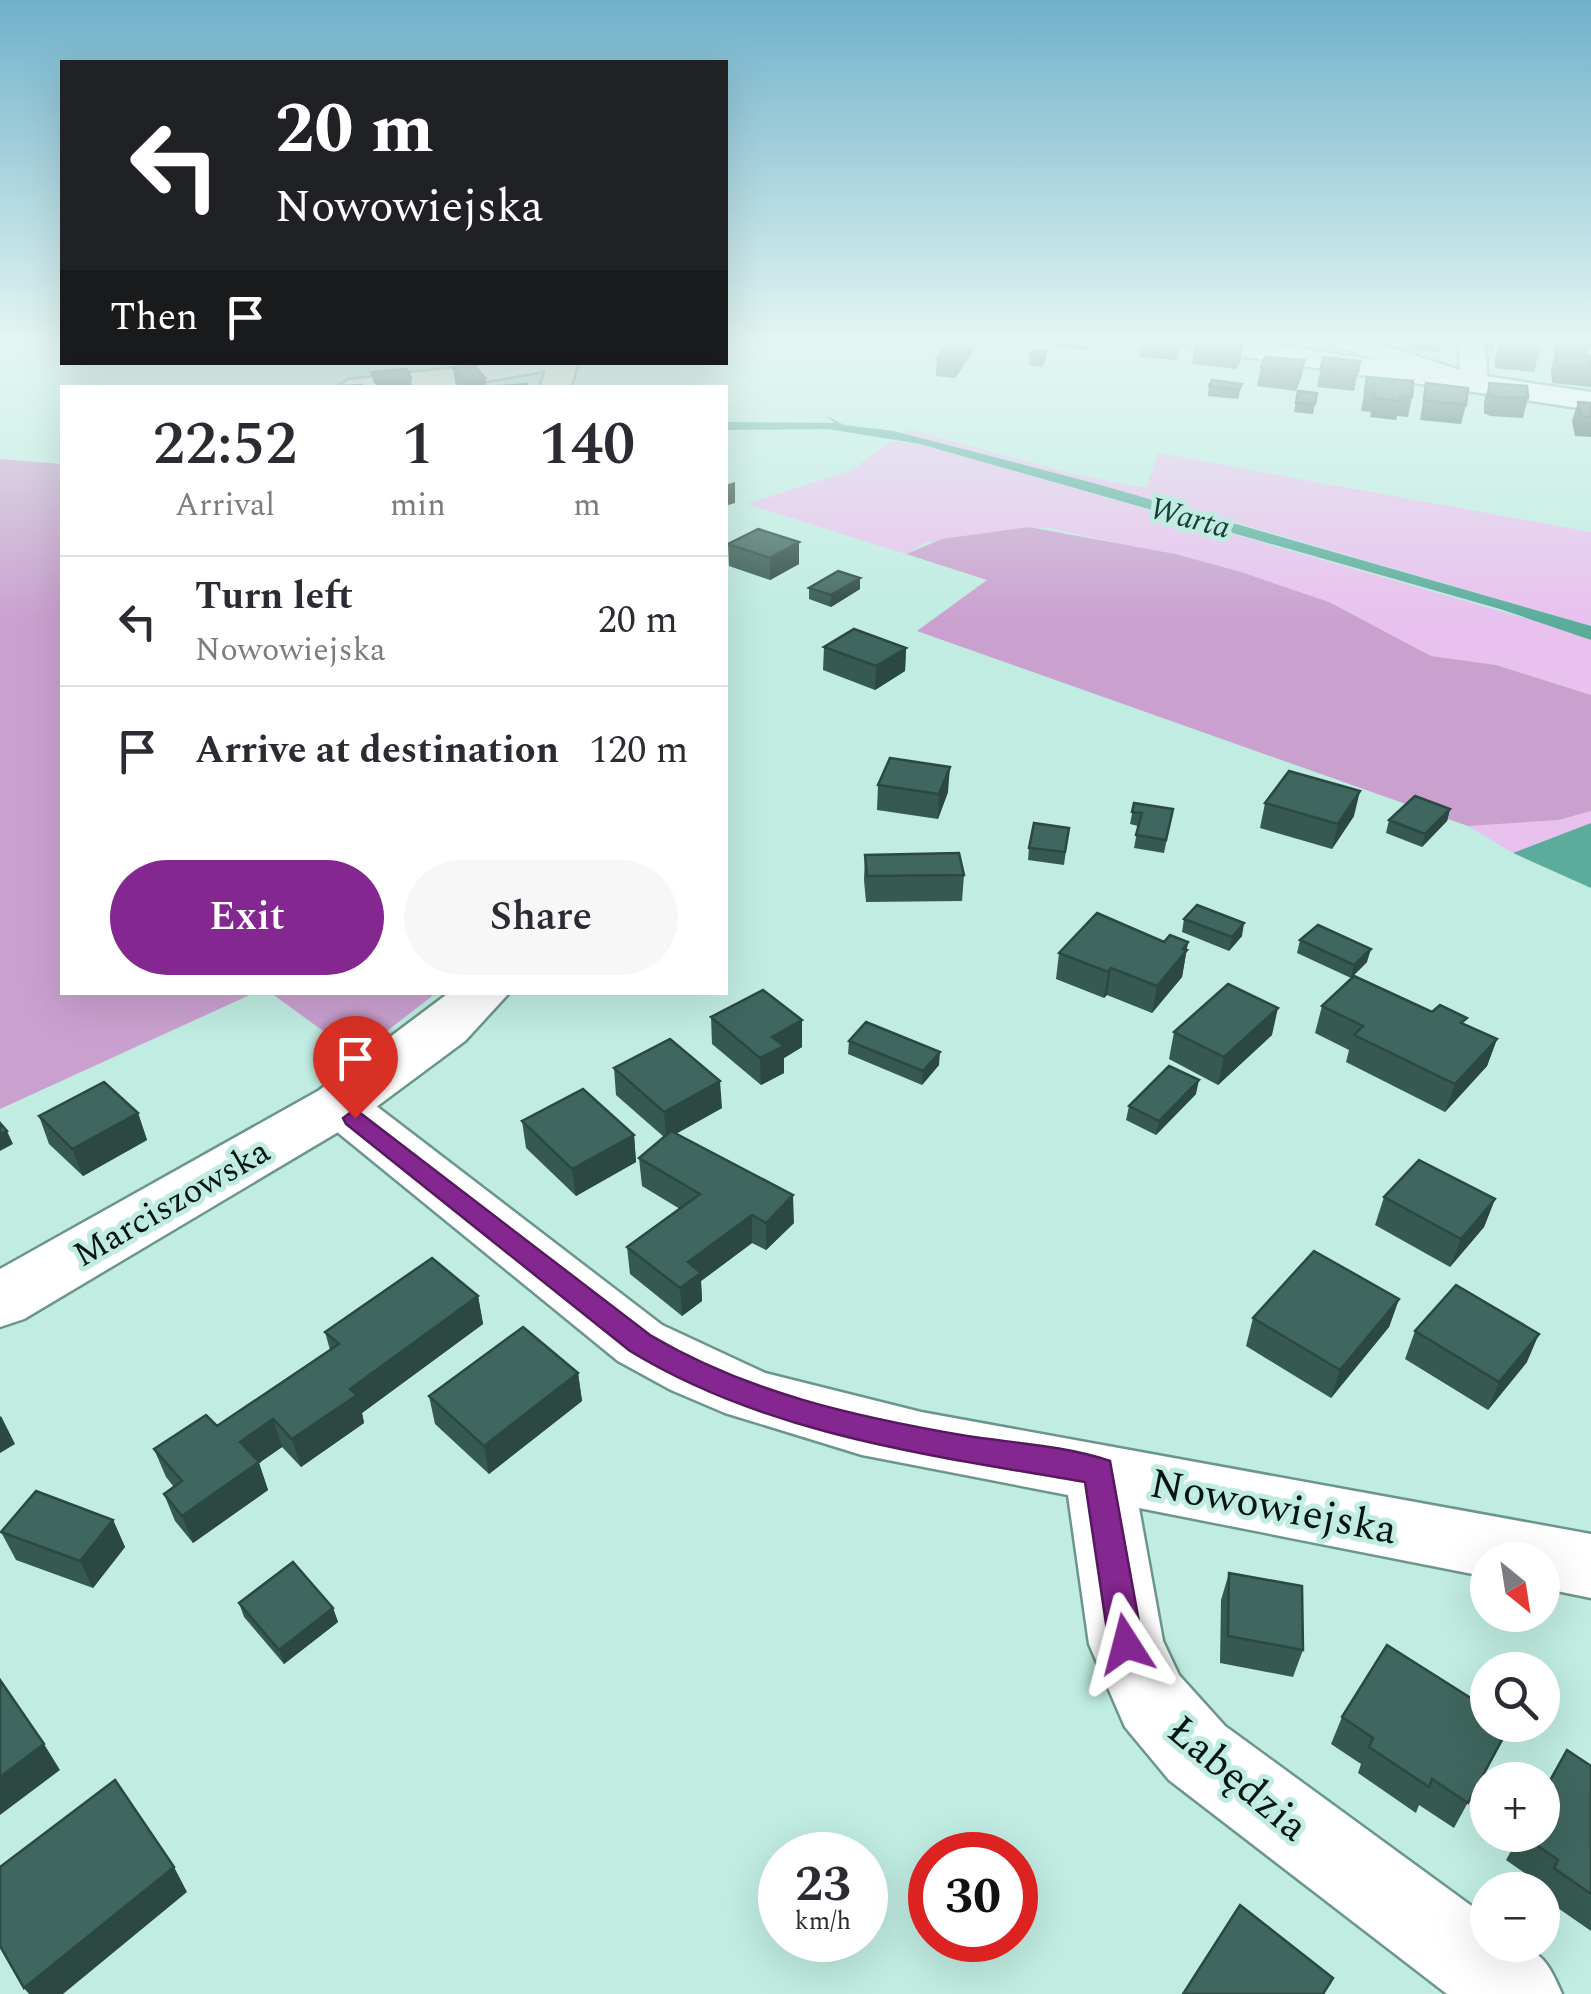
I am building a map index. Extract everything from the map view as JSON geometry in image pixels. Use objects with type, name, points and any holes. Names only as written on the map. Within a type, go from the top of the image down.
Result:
[{"type":"street","name":"Marciszowska","points":[[0,1301],[339,1105],[445,1028],[480,995]]},
{"type":"street","name":"Nowowiejska","points":[[339,1105],[640,1343],[685,1370],[742,1394],[868,1432],[1099,1471],[1591,1566]]},
{"type":"street","name":"Łabędzia","points":[[1099,1471],[1126,1644],[1152,1701],[1197,1753],[1518,1994]]},
{"type":"shaded area","points":[[907,434],[926,434],[1069,473],[1146,488],[1158,453],[1591,532],[1591,626],[1224,519],[1182,512],[1097,484]]},
{"type":"shaded area","points":[[891,441],[920,444],[1566,630],[1591,640],[1591,695],[1496,665],[1431,656],[1329,602],[1241,572],[1050,528],[1029,527],[925,543],[906,554],[747,504],[852,470]]},
{"type":"shaded area","points":[[0,459],[60,464],[60,995],[250,995],[0,1109]]},
{"type":"shaded area","points":[[1029,527],[1175,554],[1241,572],[1329,602],[1431,656],[1496,665],[1591,695],[1591,811],[1559,820],[1468,826],[917,631],[987,580],[906,554],[942,539]]},
{"type":"shaded area","points":[[1591,811],[1591,823],[1513,853],[1468,826],[1559,820]]},
{"type":"shaded area","points":[[274,995],[433,995],[356,1055]]},
{"type":"water","name":"Warta","points":[[859,434],[906,434],[1097,484],[1591,626],[1591,640],[1500,609],[920,444]]},
{"type":"water","points":[[1591,823],[1591,888],[1513,853]]},
{"type":"building","points":[[758,529],[799,542],[770,558],[728,544]]},
{"type":"building","points":[[838,571],[860,578],[831,595],[809,588]]},
{"type":"building","points":[[854,629],[906,648],[876,666],[824,647]]},
{"type":"building","points":[[890,758],[950,767],[939,794],[878,785]]},
{"type":"building","points":[[1289,771],[1360,791],[1338,824],[1265,803]]},
{"type":"building","points":[[1415,796],[1450,809],[1425,834],[1389,820]]},
{"type":"building","points":[[1134,803],[1173,809],[1166,840],[1136,835],[1142,813],[1132,812]]},
{"type":"building","points":[[1034,823],[1069,828],[1065,852],[1029,848]]},
{"type":"building","points":[[959,853],[964,875],[867,876],[865,855]]},
{"type":"building","points":[[1197,905],[1244,923],[1232,937],[1184,919]]},
{"type":"building","points":[[1097,913],[1164,942],[1170,935],[1188,942],[1183,949],[1187,950],[1157,986],[1059,953]]},
{"type":"building","points":[[1318,925],[1371,949],[1354,965],[1300,940]]},
{"type":"building","points":[[1354,976],[1432,1012],[1440,1005],[1467,1018],[1461,1023],[1497,1039],[1455,1084],[1354,1035],[1363,1026],[1322,1006]]},
{"type":"building","points":[[1228,984],[1278,1008],[1224,1057],[1174,1032]]},
{"type":"building","points":[[763,990],[802,1020],[772,1037],[784,1046],[760,1058],[711,1017]]},
{"type":"building","points":[[866,1022],[940,1052],[923,1071],[849,1041]]},
{"type":"building","points":[[670,1039],[720,1081],[664,1112],[614,1068]]},
{"type":"building","points":[[1169,1066],[1199,1080],[1159,1121],[1129,1106]]},
{"type":"building","points":[[104,1082],[138,1113],[72,1149],[39,1116]]},
{"type":"building","points":[[583,1089],[634,1135],[572,1169],[522,1121]]},
{"type":"building","points":[[671,1131],[793,1195],[766,1223],[752,1215],[688,1262],[701,1273],[680,1288],[627,1247],[700,1194],[639,1158]]},
{"type":"building","points":[[1419,1160],[1495,1199],[1461,1239],[1384,1197]]},
{"type":"building","points":[[1314,1251],[1399,1299],[1340,1370],[1253,1318]]},
{"type":"building","points":[[432,1258],[478,1296],[350,1389],[357,1395],[292,1439],[273,1419],[240,1442],[259,1462],[182,1516],[164,1494],[182,1481],[154,1449],[206,1415],[217,1426],[339,1344],[325,1332]]},
{"type":"building","points":[[1456,1285],[1539,1334],[1499,1382],[1415,1331]]},
{"type":"building","points":[[523,1327],[578,1373],[484,1446],[429,1396]]},
{"type":"building","points":[[36,1491],[113,1520],[80,1561],[1,1532]]},
{"type":"building","points":[[293,1562],[333,1608],[279,1650],[239,1603]]},
{"type":"building","points":[[1229,1573],[1302,1586],[1303,1650],[1228,1636]]},
{"type":"building","points":[[1387,1645],[1470,1698],[1470,1742],[1501,1742],[1490,1762],[1470,1762],[1468,1803],[1432,1779],[1429,1787],[1369,1747],[1373,1738],[1342,1717]]},
{"type":"building","points":[[0,1680],[44,1744],[0,1777]]},
{"type":"building","points":[[1567,1750],[1591,1766],[1591,1894],[1554,1868],[1558,1860],[1546,1852],[1560,1852],[1560,1763]]},
{"type":"building","points":[[115,1780],[174,1867],[24,1988],[0,1946],[0,1867]]},
{"type":"building","points":[[1240,1905],[1333,1978],[1323,1994],[1183,1994]]},
{"type":"route","points":[[355,1118],[640,1343],[685,1370],[742,1394],[868,1432],[1099,1471],[1126,1644]]}]
